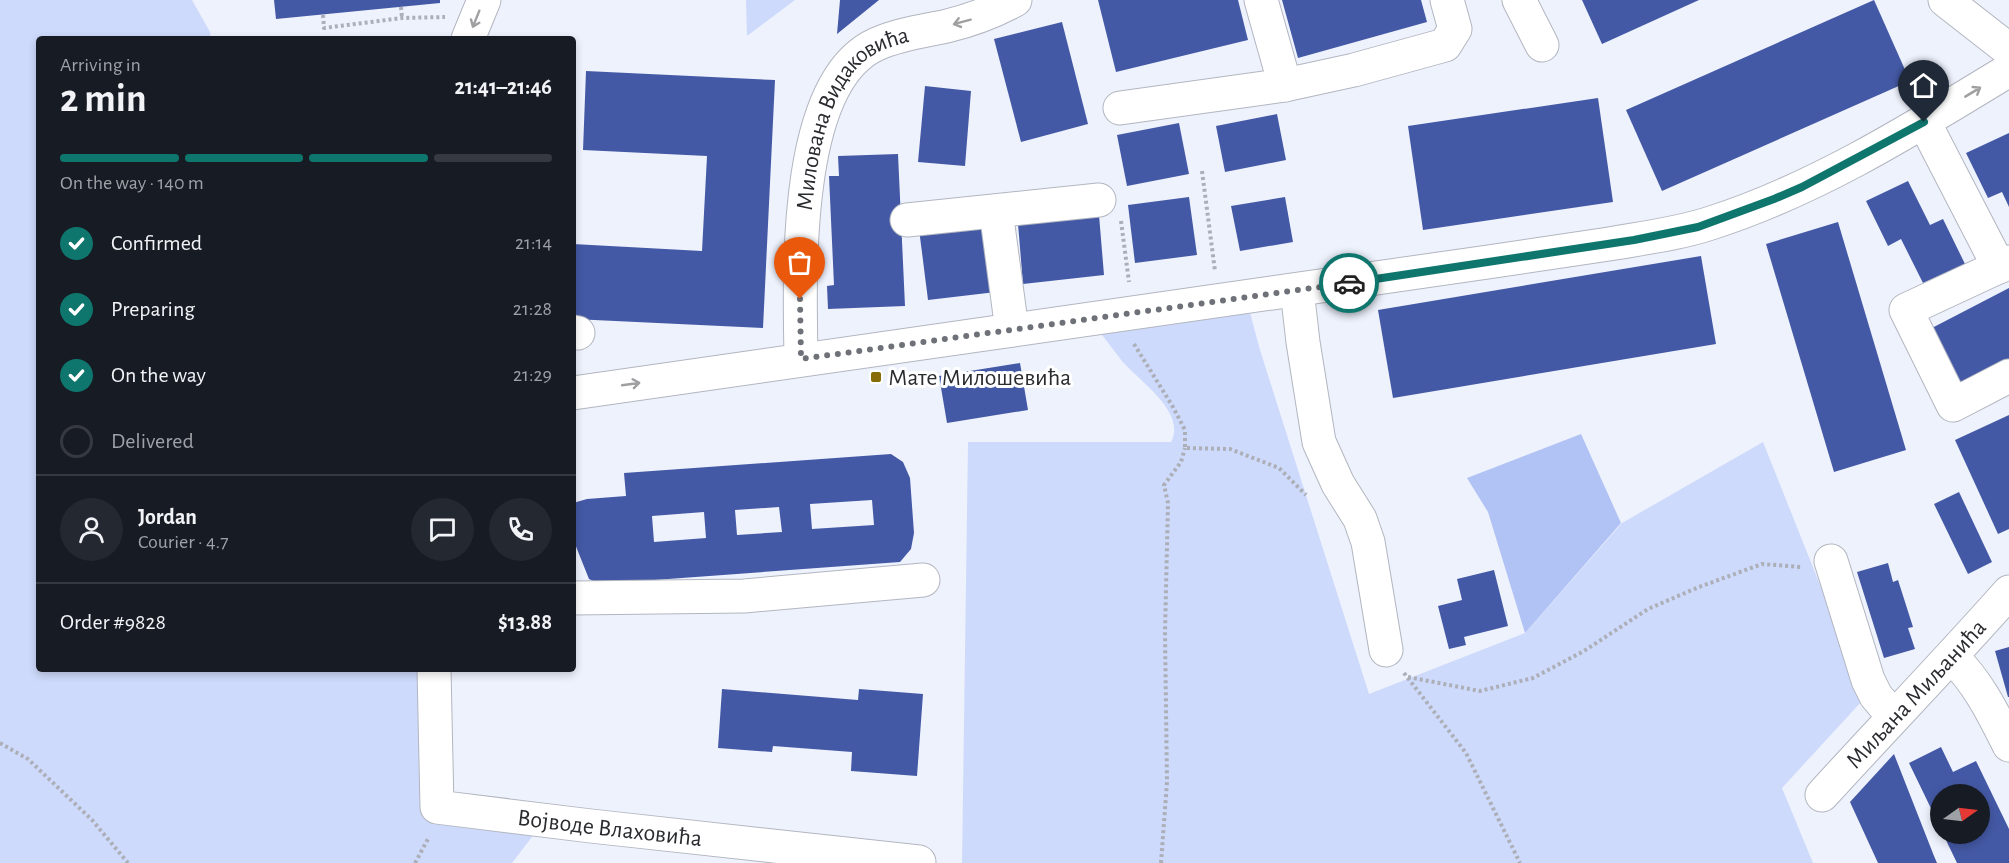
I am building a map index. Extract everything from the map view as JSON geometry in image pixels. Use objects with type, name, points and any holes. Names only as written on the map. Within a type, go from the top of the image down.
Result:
[{"type":"street","points":[[458,28],[484,0]]},
{"type":"street","name":"Милована Видаковића","points":[[801,359],[800,299],[806,184],[812,148],[819,125],[826,104],[840,79],[860,56],[876,44],[979,17],[1016,0]]},
{"type":"street","points":[[1260,0],[1285,85]]},
{"type":"street","points":[[1120,108],[1285,85],[1354,70],[1445,45],[1455,28],[1446,0]]},
{"type":"street","points":[[1519,0],[1542,45]]},
{"type":"street","points":[[1945,0],[2009,50]]},
{"type":"street","points":[[576,393],[1297,290],[1612,243],[1698,227],[1802,187],[1924,122],[2009,70]]},
{"type":"street","points":[[1924,122],[2004,264],[1906,310],[1953,405],[2009,376]]},
{"type":"street","points":[[907,220],[996,211],[1110,210]]},
{"type":"street","points":[[996,211],[1012,330]]},
{"type":"street","points":[[1297,290],[1319,442],[1338,484],[1359,519],[1368,542],[1386,650]]},
{"type":"street","points":[[1831,561],[1868,680],[1876,696],[1893,716]]},
{"type":"street","points":[[576,597],[744,596],[923,580]]},
{"type":"street","name":"Миљана Миљанића","points":[[1822,795],[1893,716],[1952,657],[2009,592]]},
{"type":"street","points":[[1952,657],[1963,667],[1980,690],[2009,745]]},
{"type":"street","name":"Војводе Влаховића","points":[[434,672],[437,807],[919,862]]},
{"type":"path","points":[[401,7],[402,18]]},
{"type":"path","points":[[323,15],[324,28],[402,18],[458,28]]},
{"type":"path","points":[[1202,171],[1219,301]]},
{"type":"path","points":[[1110,210],[1124,314],[1185,430],[1185,448],[1181,462],[1164,485],[1168,503],[1165,633],[1167,782],[1161,863]]},
{"type":"path","points":[[1185,448],[1230,449],[1279,468],[1308,496]]},
{"type":"path","points":[[1407,677],[1480,691],[1533,678],[1584,651],[1648,609],[1699,587],[1762,564],[1806,567],[1831,561]]},
{"type":"path","points":[[1386,650],[1466,753],[1520,863]]},
{"type":"path","points":[[0,743],[28,759],[92,820],[128,863]]},
{"type":"shaded area","points":[[0,0],[192,0],[211,36],[36,36],[36,672],[434,672],[437,807],[545,820],[512,863],[0,863]]},
{"type":"shaded area","points":[[746,0],[795,0],[747,36]]},
{"type":"shaded area","points":[[1249,309],[1369,694],[1525,633],[1622,523],[1763,442],[1864,695],[1862,701],[1782,788],[1813,863],[962,863],[968,442],[1171,442],[1174,431],[1167,408],[1122,361],[1099,331]]},
{"type":"shaded area","points":[[1581,434],[1621,523],[1525,633],[1488,512],[1467,478]]},
{"type":"building","points":[[274,0],[440,0],[440,3],[276,19]]},
{"type":"building","points":[[840,0],[879,0],[837,34]]},
{"type":"building","points":[[1098,0],[1238,0],[1248,40],[1116,72]]},
{"type":"building","points":[[1282,0],[1421,0],[1427,22],[1298,58]]},
{"type":"building","points":[[1582,0],[1699,0],[1602,44]]},
{"type":"building","points":[[1874,0],[1910,81],[1662,191],[1626,110]]},
{"type":"building","points":[[1062,22],[1088,124],[1021,142],[994,39]]},
{"type":"building","points":[[586,71],[775,80],[763,328],[576,319],[576,244],[702,251],[707,156],[583,150]]},
{"type":"building","points":[[925,86],[971,91],[965,166],[918,162]]},
{"type":"building","points":[[1598,98],[1613,202],[1423,230],[1408,126]]},
{"type":"building","points":[[1277,114],[1286,160],[1225,172],[1216,126]]},
{"type":"building","points":[[1179,123],[1189,174],[1127,186],[1117,135]]},
{"type":"building","points":[[2009,133],[2009,207],[2002,192],[1988,198],[1966,153]]},
{"type":"building","points":[[898,154],[905,306],[828,309],[827,286],[834,285],[829,176],[839,176],[838,156]]},
{"type":"building","points":[[1908,181],[1930,225],[1943,219],[1965,264],[1923,283],[1901,239],[1888,246],[1866,201]]},
{"type":"building","points":[[1189,197],[1197,255],[1135,263],[1128,205]]},
{"type":"building","points":[[1285,197],[1293,242],[1240,251],[1231,206]]},
{"type":"building","points":[[1099,215],[1104,275],[1023,284],[1018,224]]},
{"type":"building","points":[[987,220],[996,292],[928,300],[919,229]]},
{"type":"building","points":[[1838,222],[1906,450],[1834,472],[1766,244]]},
{"type":"building","points":[[1701,256],[1716,344],[1393,398],[1378,310]]},
{"type":"building","points":[[2009,288],[2009,362],[1960,388],[1930,329]]},
{"type":"building","points":[[1020,363],[1028,410],[947,423],[939,376]]},
{"type":"building","points":[[2009,415],[2009,529],[1998,534],[1955,440]]},
{"type":"building","points":[[891,454],[903,462],[910,478],[914,533],[911,549],[900,562],[600,584],[589,579],[576,546],[576,502],[626,496],[624,473]],"holes":[[[872,500],[874,525],[812,529],[810,504]],[[779,507],[782,532],[737,535],[735,510]],[[704,512],[706,538],[654,542],[652,516]]]},
{"type":"building","points":[[1959,492],[1992,562],[1968,574],[1934,504]]},
{"type":"building","points":[[1888,563],[1893,582],[1898,580],[1913,627],[1908,628],[1915,649],[1884,658],[1857,572]]},
{"type":"building","points":[[1494,570],[1508,626],[1464,637],[1466,645],[1449,649],[1438,606],[1462,600],[1457,579]]},
{"type":"building","points":[[2009,647],[2009,697],[2008,697],[1995,651]]},
{"type":"building","points":[[722,689],[858,700],[859,689],[923,694],[917,776],[851,771],[852,752],[773,746],[772,752],[718,748]]},
{"type":"building","points":[[1941,747],[1953,772],[1976,761],[1987,784],[1930,784],[1930,806],[1909,763]]},
{"type":"building","points":[[1894,754],[1937,863],[1878,863],[1850,802]]},
{"type":"building","points":[[1990,790],[2009,829],[2009,863],[1957,863],[1948,844],[1990,844]]},
{"type":"way so far","points":[[800,299],[801,359],[1349,283]]},
{"type":"place","name":"Мате Милошевића","points":[[876,377]]},
{"type":"route","points":[[1349,283],[1634,240],[1698,227],[1802,187],[1924,122]]}]
